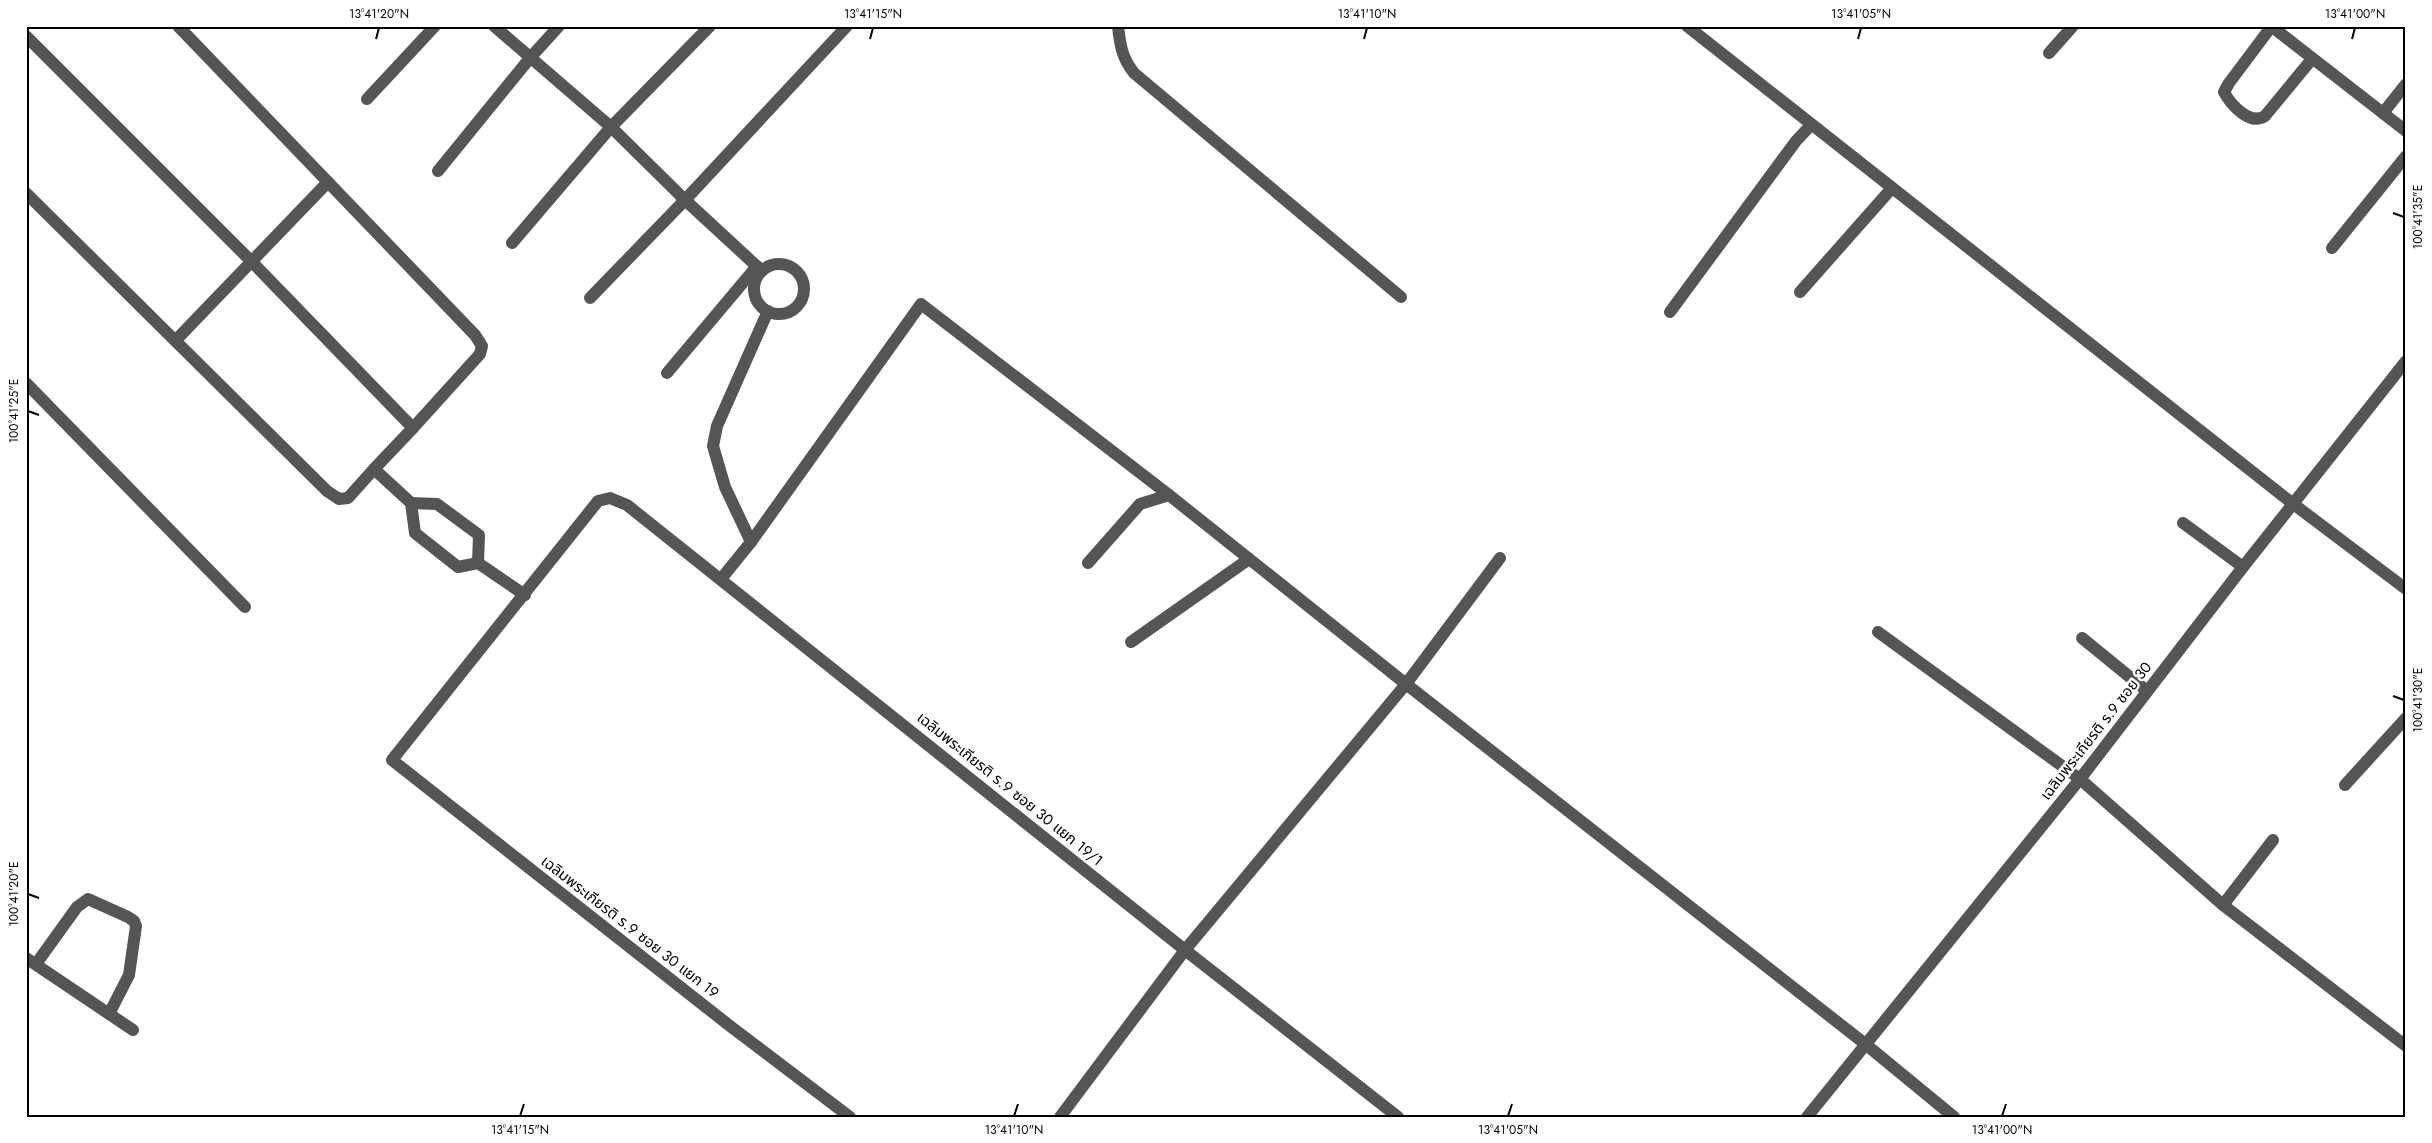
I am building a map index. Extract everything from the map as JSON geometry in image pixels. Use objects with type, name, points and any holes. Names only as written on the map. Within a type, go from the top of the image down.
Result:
[{"type":"street","points":[[26,193],[327,491],[339,499],[348,498],[413,428],[480,354],[482,346],[475,335],[178,26]]},
{"type":"street","points":[[367,99],[435,26]]},
{"type":"street","points":[[494,26],[611,127],[685,200],[760,268]]},
{"type":"street","points":[[438,171],[530,58],[559,26]]},
{"type":"street","points":[[512,243],[611,127],[710,26]]},
{"type":"street","points":[[590,298],[685,200],[846,26]]},
{"type":"street","points":[[1118,26],[1124,60],[1134,73],[1401,297]]},
{"type":"street","points":[[1687,26],[2292,503],[2406,589]]},
{"type":"street","points":[[2049,53],[2073,26]]},
{"type":"street","points":[[2312,59],[2265,116],[2259,120],[2252,119],[2229,102],[2224,92],[2271,26],[2406,130]]},
{"type":"street","points":[[26,36],[252,262],[413,428]]},
{"type":"street","points":[[2383,113],[2406,84]]},
{"type":"street","points":[[1670,312],[1796,141],[1811,125]]},
{"type":"street","points":[[2332,248],[2406,156]]},
{"type":"street","points":[[176,340],[328,182]]},
{"type":"street","points":[[1800,292],[1892,188]]},
{"type":"street","points":[[667,373],[760,268],[777,264],[793,268],[803,281],[802,297],[792,310],[776,313],[768,311],[762,306],[755,292],[760,268]]},
{"type":"street","points":[[721,579],[751,542],[921,304],[1169,495],[1406,684],[1864,1043],[1954,1117]]},
{"type":"street","points":[[751,542],[725,487],[713,446],[717,426],[768,311]]},
{"type":"street","name":"เฉลิมพระเกียรติ ร.9 ซอย 30","points":[[1807,1117],[1864,1043],[2080,779],[2242,567],[2406,361]]},
{"type":"street","points":[[26,383],[245,607]]},
{"type":"street","points":[[374,469],[411,503],[415,533],[458,567],[478,563],[525,595]]},
{"type":"street","points":[[1088,562],[1140,504],[1169,495]]},
{"type":"street","name":"เฉลิมพระเกียรติ ร.9 ซอย 30 แยก 19/1","points":[[525,595],[598,501],[610,498],[627,505],[1185,950],[1398,1117]]},
{"type":"street","points":[[411,503],[437,504],[479,535],[478,563]]},
{"type":"street","points":[[2183,523],[2242,567]]},
{"type":"street","points":[[1060,1117],[1185,950],[1406,684],[1500,558]]},
{"type":"street","points":[[1131,642],[1250,559]]},
{"type":"street","name":"เฉลิมพระเกียรติ ร.9 ซอย 30 แยก 19","points":[[525,595],[392,760],[730,1026],[850,1117]]},
{"type":"street","points":[[1878,632],[2080,779],[2224,906],[2406,1046]]},
{"type":"street","points":[[2082,638],[2147,691]]},
{"type":"street","points":[[2344,785],[2406,718]]},
{"type":"street","points":[[2224,906],[2273,840]]},
{"type":"street","points":[[109,1014],[129,975],[136,926],[134,921],[128,917],[88,899],[77,907],[31,961],[109,1014],[133,1030]]}]
